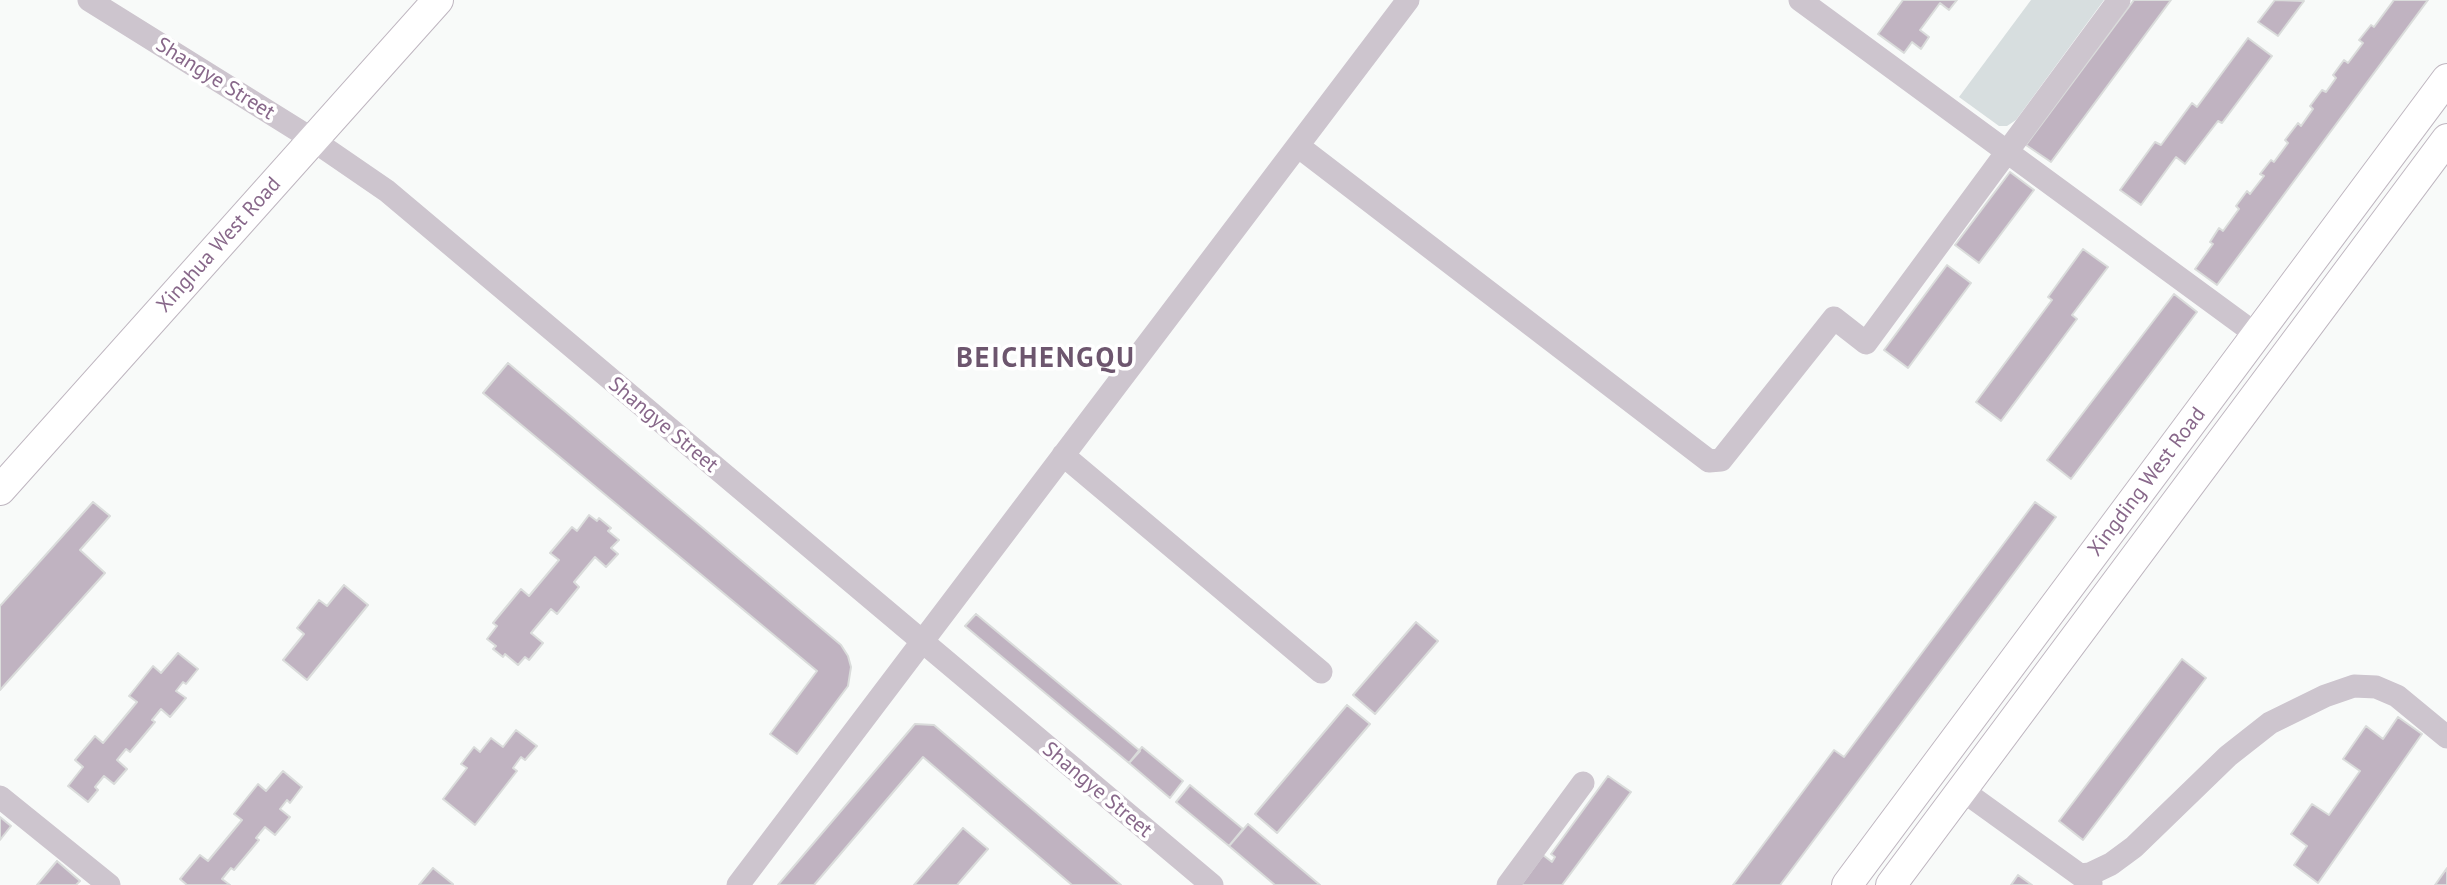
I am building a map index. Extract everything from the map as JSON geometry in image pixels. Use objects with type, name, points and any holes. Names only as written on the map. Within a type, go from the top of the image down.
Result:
[{"type":"main road","name":"Xinghua West Road","points":[[0,490],[438,0]]},
{"type":"main road","name":"Xingding West Road","points":[[1847,885],[2447,79]]},
{"type":"main road","name":"Xingding West Road","points":[[1891,885],[2447,138]]},
{"type":"street","name":"Shangye Street","points":[[89,0],[313,140],[387,191],[1212,885]]},
{"type":"street","points":[[738,885],[1408,0]]},
{"type":"street","points":[[1800,0],[2257,335]]},
{"type":"street","points":[[1297,146],[1709,461],[1721,460],[1834,318],[1866,343],[2119,0]]},
{"type":"street","points":[[1063,455],[1321,672]]},
{"type":"street","points":[[1962,790],[2087,880],[2090,874],[2111,864],[2134,847],[2228,756],[2270,723],[2325,696],[2354,686],[2376,687],[2397,696],[2447,737]]},
{"type":"street","points":[[1508,885],[1583,783]]},
{"type":"street","points":[[0,797],[109,885]]},
{"type":"shaded area","points":[[2031,0],[2104,0],[2016,120],[2007,126],[1999,126],[1959,97]]},
{"type":"building","points":[[1903,0],[1957,0],[1949,10],[1940,3],[1920,30],[1929,37],[1921,49],[1912,42],[1904,53],[1878,34]]},
{"type":"building","points":[[2134,0],[2171,0],[2051,162],[2026,145]]},
{"type":"building","points":[[2275,0],[2304,1],[2278,36],[2258,22]]},
{"type":"building","points":[[2394,0],[2428,0],[2217,285],[2195,269],[2213,244],[2210,242],[2219,228],[2223,231],[2239,209],[2236,206],[2247,191],[2250,194],[2264,176],[2260,174],[2271,160],[2274,162],[2288,143],[2285,140],[2298,123],[2301,126],[2313,109],[2310,106],[2322,90],[2326,92],[2336,78],[2333,75],[2344,60],[2348,63],[2363,43],[2359,40],[2371,25],[2374,27]]},
{"type":"building","points":[[2248,38],[2272,56],[2222,123],[2218,121],[2185,164],[2176,157],[2141,205],[2120,190],[2155,142],[2161,145],[2192,103],[2197,107]]},
{"type":"building","points":[[2010,172],[2034,190],[1979,263],[1955,245]]},
{"type":"building","points":[[2083,249],[2108,267],[2072,315],[2077,319],[2001,421],[1976,402],[2052,300],[2048,297]]},
{"type":"building","points":[[1947,265],[1971,283],[1908,368],[1884,350]]},
{"type":"building","points":[[2174,294],[2197,312],[2071,479],[2047,460]]},
{"type":"building","points":[[508,363],[841,645],[851,667],[848,686],[797,754],[770,734],[817,671],[483,393]]},
{"type":"building","points":[[93,502],[110,516],[80,550],[105,573],[0,690],[0,606]]},
{"type":"building","points":[[2035,502],[2056,517],[1780,885],[1733,885],[1834,750],[1844,757]]},
{"type":"building","points":[[589,515],[597,521],[599,518],[611,528],[608,531],[619,540],[611,548],[618,554],[606,567],[595,557],[574,582],[579,587],[557,614],[551,609],[531,633],[543,643],[529,660],[525,657],[518,665],[505,654],[503,657],[493,649],[496,646],[487,639],[497,626],[493,623],[521,589],[529,596],[559,560],[550,553],[572,527],[577,531]]},
{"type":"building","points":[[344,585],[368,605],[307,680],[283,660],[304,634],[297,628],[319,600],[327,606]]},
{"type":"building","points":[[976,614],[1140,751],[1129,763],[965,626]]},
{"type":"building","points":[[1416,622],[1438,641],[1375,714],[1353,695]]},
{"type":"building","points":[[178,653],[198,669],[186,684],[183,682],[176,691],[186,698],[170,717],[161,709],[152,720],[155,722],[130,752],[126,749],[117,760],[127,769],[114,784],[104,776],[95,787],[98,790],[88,802],[68,786],[83,767],[75,760],[95,736],[103,743],[137,702],[129,696],[153,666],[161,673]]},
{"type":"building","points":[[2182,659],[2206,678],[2083,840],[2059,821]]},
{"type":"building","points":[[1347,705],[1370,724],[1277,833],[1255,814]]},
{"type":"building","points":[[2398,717],[2422,734],[2318,883],[2294,865],[2307,846],[2291,834],[2312,804],[2329,815],[2360,771],[2343,759],[2366,726],[2383,739]]},
{"type":"building","points":[[915,724],[934,725],[1121,885],[1072,885],[923,757],[814,885],[778,885]]},
{"type":"building","points":[[516,730],[537,746],[525,760],[521,757],[513,768],[517,771],[475,825],[443,799],[467,768],[461,764],[474,747],[480,752],[491,738],[503,747]]},
{"type":"building","points":[[1142,747],[1183,781],[1170,798],[1129,763]]},
{"type":"building","points":[[283,771],[302,787],[290,803],[287,800],[280,809],[290,817],[275,835],[265,827],[256,838],[259,840],[234,870],[231,868],[222,879],[230,885],[187,885],[180,879],[200,855],[208,861],[242,820],[234,814],[258,784],[266,791]]},
{"type":"building","points":[[1608,776],[1631,792],[1562,885],[1521,885],[1543,855],[1552,862],[1555,857],[1551,854]]},
{"type":"building","points":[[1190,785],[1243,829],[1229,846],[1176,802]]},
{"type":"building","points":[[0,817],[11,826],[0,840]]},
{"type":"building","points":[[1248,824],[1320,885],[1275,885],[1229,846]]},
{"type":"building","points":[[963,828],[988,849],[957,885],[914,885]]},
{"type":"building","points":[[57,861],[80,881],[76,885],[37,885]]},
{"type":"building","points":[[433,868],[453,884],[453,885],[419,885]]},
{"type":"building","points":[[2447,868],[2447,885],[2435,885]]},
{"type":"building","points":[[2018,875],[2032,885],[2011,885]]},
{"type":"district","name":"BEICHENGQU","points":[[1046,359]]}]
